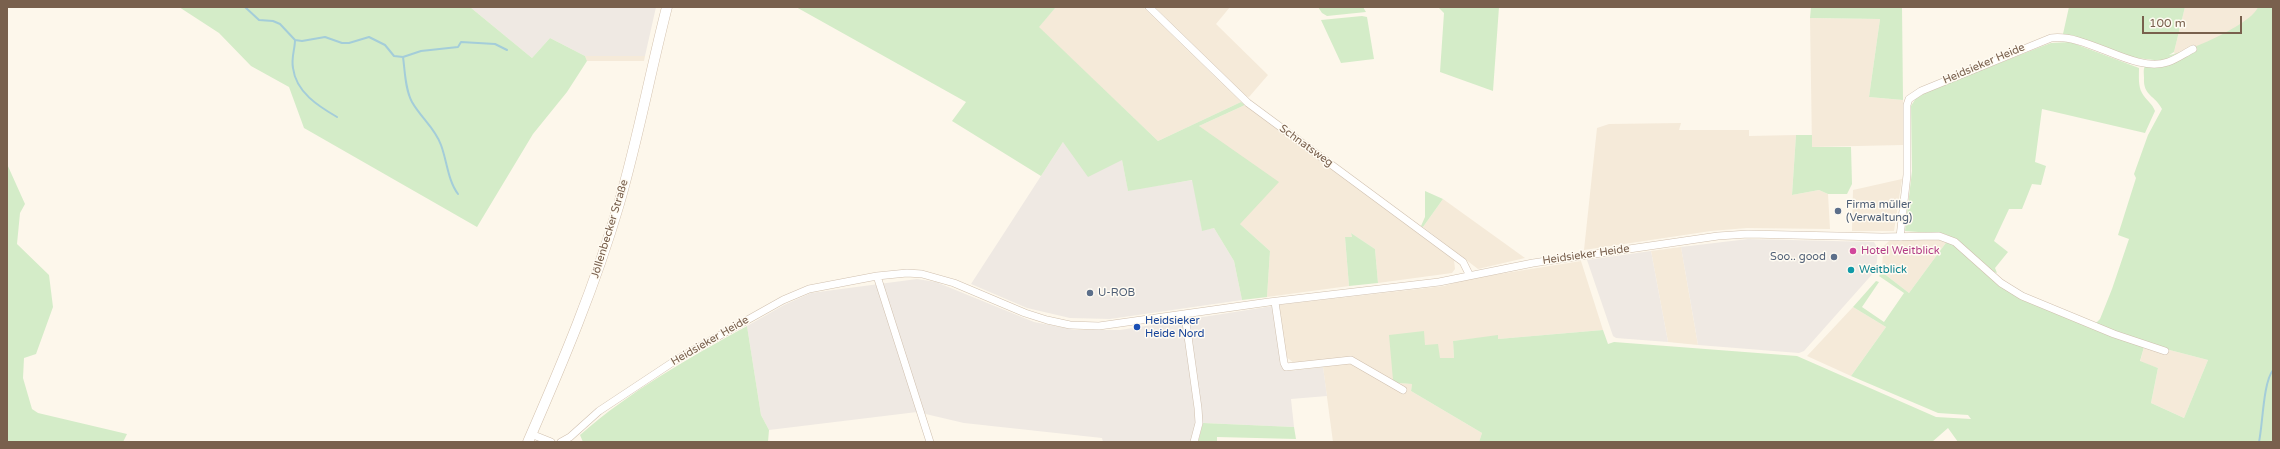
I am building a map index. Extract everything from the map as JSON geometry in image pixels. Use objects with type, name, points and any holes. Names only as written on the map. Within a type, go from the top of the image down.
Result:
[{"type":"main road","name":"Jöllenbecker Straße","points":[[529,438],[572,338],[605,248],[639,131],[667,7]]},
{"type":"street","name":"Schnatsweg","points":[[1150,7],[1248,102],[1463,262],[1469,274]]},
{"type":"street","name":"Heidsieker Heide","points":[[1900,237],[1907,176],[1907,105],[1909,99],[1916,94],[2051,38],[2065,37],[2133,60],[2153,64],[2168,62],[2193,49]]},
{"type":"street","name":"Heidsieker Heide","points":[[561,442],[570,437],[599,411],[664,368],[783,300],[809,289],[877,276],[907,273],[937,277],[1025,313],[1070,325],[1109,325],[1443,281],[1469,274],[1732,234],[1900,237],[1939,236],[1955,242],[2001,283],[2022,296],[2114,334],[2165,351]]},
{"type":"street","points":[[877,276],[930,442]]},
{"type":"street","points":[[1275,302],[1284,363],[1286,367],[1351,360],[1403,390]]},
{"type":"street","points":[[1185,315],[1198,408],[1199,423],[1194,442]]},
{"type":"street","points":[[529,438],[551,442]]},
{"type":"shaded area","points":[[470,7],[656,7],[645,56],[585,56],[550,38],[532,58]]},
{"type":"shaded area","points":[[1056,7],[1143,7],[1241,102],[1158,141],[1038,27]]},
{"type":"shaded area","points":[[1155,7],[1230,7],[1216,24],[1268,75],[1249,97],[1246,96]]},
{"type":"shaded area","points":[[2185,7],[2258,7],[2249,32],[2178,61],[2174,52]]},
{"type":"shaded area","points":[[1810,18],[1880,19],[1869,97],[1903,100],[1903,145],[1812,147]]},
{"type":"shaded area","points":[[585,56],[645,56],[644,61],[587,61]]},
{"type":"shaded area","points":[[1245,105],[1454,260],[1455,269],[1452,273],[1378,283],[1375,249],[1351,233],[1352,237],[1345,237],[1349,286],[1267,297],[1270,251],[1240,224],[1199,126]]},
{"type":"shaded area","points":[[1681,123],[1679,130],[1749,130],[1749,136],[1796,135],[1792,195],[1819,190],[1828,194],[1830,229],[1747,228],[1711,231],[1584,250],[1597,128],[1609,124]]},
{"type":"shaded area","points":[[1063,142],[1122,160],[1128,190],[1193,180],[1202,230],[1214,228],[1234,261],[1242,300],[1110,319],[1070,318],[1027,308],[971,284]]},
{"type":"shaded area","points":[[1902,179],[1894,231],[1852,231],[1853,190]]},
{"type":"shaded area","points":[[1443,199],[1525,258],[1478,269],[1423,227]]},
{"type":"shaded area","points":[[1748,239],[1874,242],[1878,249],[1876,270],[1804,351],[1799,353],[1698,345],[1681,247]]},
{"type":"shaded area","points":[[1891,239],[1948,240],[1909,293],[1882,272],[1883,247]]},
{"type":"shaded area","points":[[1681,247],[1698,345],[1668,342],[1651,251]]},
{"type":"shaded area","points":[[1651,251],[1668,342],[1616,338],[1613,336],[1587,260]]},
{"type":"shaded area","points":[[1581,261],[1603,330],[1498,339],[1498,336],[1453,341],[1454,358],[1440,358],[1398,383],[1412,384],[1411,391],[1482,433],[1479,442],[1333,442],[1322,360],[1294,363],[1285,356],[1278,305],[1444,286],[1468,279]]},
{"type":"shaded area","points":[[917,279],[936,282],[1034,322],[1075,330],[1120,330],[1273,306],[1282,366],[1289,371],[1323,367],[1327,396],[1291,399],[1294,427],[1203,423],[1198,442],[1103,442],[1102,438],[964,423],[917,412],[769,430],[761,415],[747,326],[784,305],[811,293]]},
{"type":"shaded area","points":[[1853,307],[1886,327],[1851,376],[1807,356]]},
{"type":"shaded area","points":[[2144,347],[2162,348],[2208,360],[2184,418],[2151,403],[2158,368],[2140,362]]},
{"type":"green space","points":[[179,7],[470,7],[532,58],[550,38],[585,56],[587,61],[567,92],[533,134],[477,227],[304,128],[289,87],[251,66],[219,33]]},
{"type":"green space","points":[[796,7],[1056,7],[1039,27],[1158,141],[1241,102],[1245,105],[1199,126],[1279,182],[1240,224],[1270,251],[1267,297],[1242,300],[1234,261],[1214,228],[1202,231],[1192,180],[1128,191],[1122,160],[1088,177],[1063,142],[1041,176],[952,121],[966,102]]},
{"type":"green space","points":[[1318,7],[1363,7],[1366,12],[1327,16],[1322,13]]},
{"type":"green space","points":[[1438,7],[1499,7],[1493,91],[1440,72],[1444,13]]},
{"type":"green space","points":[[1811,7],[1902,7],[1903,100],[1869,97],[1880,19],[1810,18]]},
{"type":"green space","points":[[2069,7],[2185,7],[2174,52],[2169,55],[2190,49],[2232,29],[2253,14],[2258,7],[2273,7],[2273,442],[1958,442],[1948,428],[1932,442],[1479,442],[1482,433],[1411,391],[1412,384],[1398,383],[1393,380],[1389,335],[1424,331],[1425,345],[1438,344],[1440,358],[1454,358],[1453,341],[1498,335],[1498,339],[1603,330],[1608,344],[1614,342],[1797,356],[1936,417],[1971,419],[1968,415],[1938,413],[1851,376],[1886,327],[1853,307],[1876,281],[1879,282],[1862,307],[1884,322],[1904,293],[1879,276],[1882,272],[1909,293],[1948,240],[2000,285],[2144,347],[2140,361],[2158,368],[2151,403],[2184,418],[2208,360],[2162,348],[2095,324],[2100,319],[2112,289],[2129,239],[2118,235],[2136,178],[2134,174],[2148,135],[2162,109],[2147,92],[2144,84],[2144,67],[2153,66],[2154,60],[2128,57],[2063,34]]},
{"type":"green space","points":[[1362,16],[1367,17],[1374,59],[1341,63],[1321,20]]},
{"type":"green space","points":[[2070,42],[2139,68],[2141,90],[2155,111],[2145,133],[2042,109],[2035,162],[2046,166],[2041,185],[2032,184],[2022,209],[2009,209],[1994,241],[2008,252],[1995,268],[1997,273],[1991,271],[1954,239],[1945,234],[1905,231],[1912,171],[1911,106],[1916,98],[1933,89],[2051,43]]},
{"type":"green space","points":[[1796,135],[1812,135],[1812,147],[1851,147],[1852,184],[1847,194],[1828,194],[1819,190],[1792,195]]},
{"type":"green space","points":[[7,164],[25,204],[20,213],[17,244],[49,275],[53,307],[36,354],[24,358],[23,378],[32,409],[38,413],[127,434],[123,442],[7,442]]},
{"type":"green space","points":[[1425,191],[1443,199],[1423,227],[1421,226],[1425,217]]},
{"type":"green space","points":[[1351,233],[1375,249],[1378,283],[1349,286],[1345,237],[1352,237]]},
{"type":"green space","points":[[747,326],[761,415],[769,430],[768,442],[583,442],[580,435],[619,404],[660,376]]},
{"type":"green space","points":[[1203,423],[1294,427],[1296,439],[1217,437],[1217,442],[1198,442]]},
{"type":"waterway","points":[[245,7],[259,20],[273,21],[280,24],[295,40],[302,41],[325,37],[342,43],[349,43],[369,37],[385,45],[394,56],[403,57],[421,51],[458,47],[461,42],[495,44],[507,50]]},
{"type":"waterway","points":[[295,40],[293,64],[295,77],[298,84],[316,103],[337,117]]},
{"type":"waterway","points":[[403,57],[407,86],[412,102],[432,128],[438,139],[452,183],[458,194]]},
{"type":"waterway","points":[[2259,442],[2265,393],[2273,370]]},
{"type":"place","name":"Firma müller (Verwaltung)","points":[[1838,211]]},
{"type":"place","name":"Hotel Weitblick","points":[[1853,251]]},
{"type":"place","name":"Soo.. good","points":[[1834,257]]},
{"type":"place","name":"Weitblick","points":[[1851,270]]},
{"type":"place","name":"U-ROB","points":[[1090,293]]},
{"type":"place","name":"Heidsieker Heide Nord","points":[[1137,327]]}]
